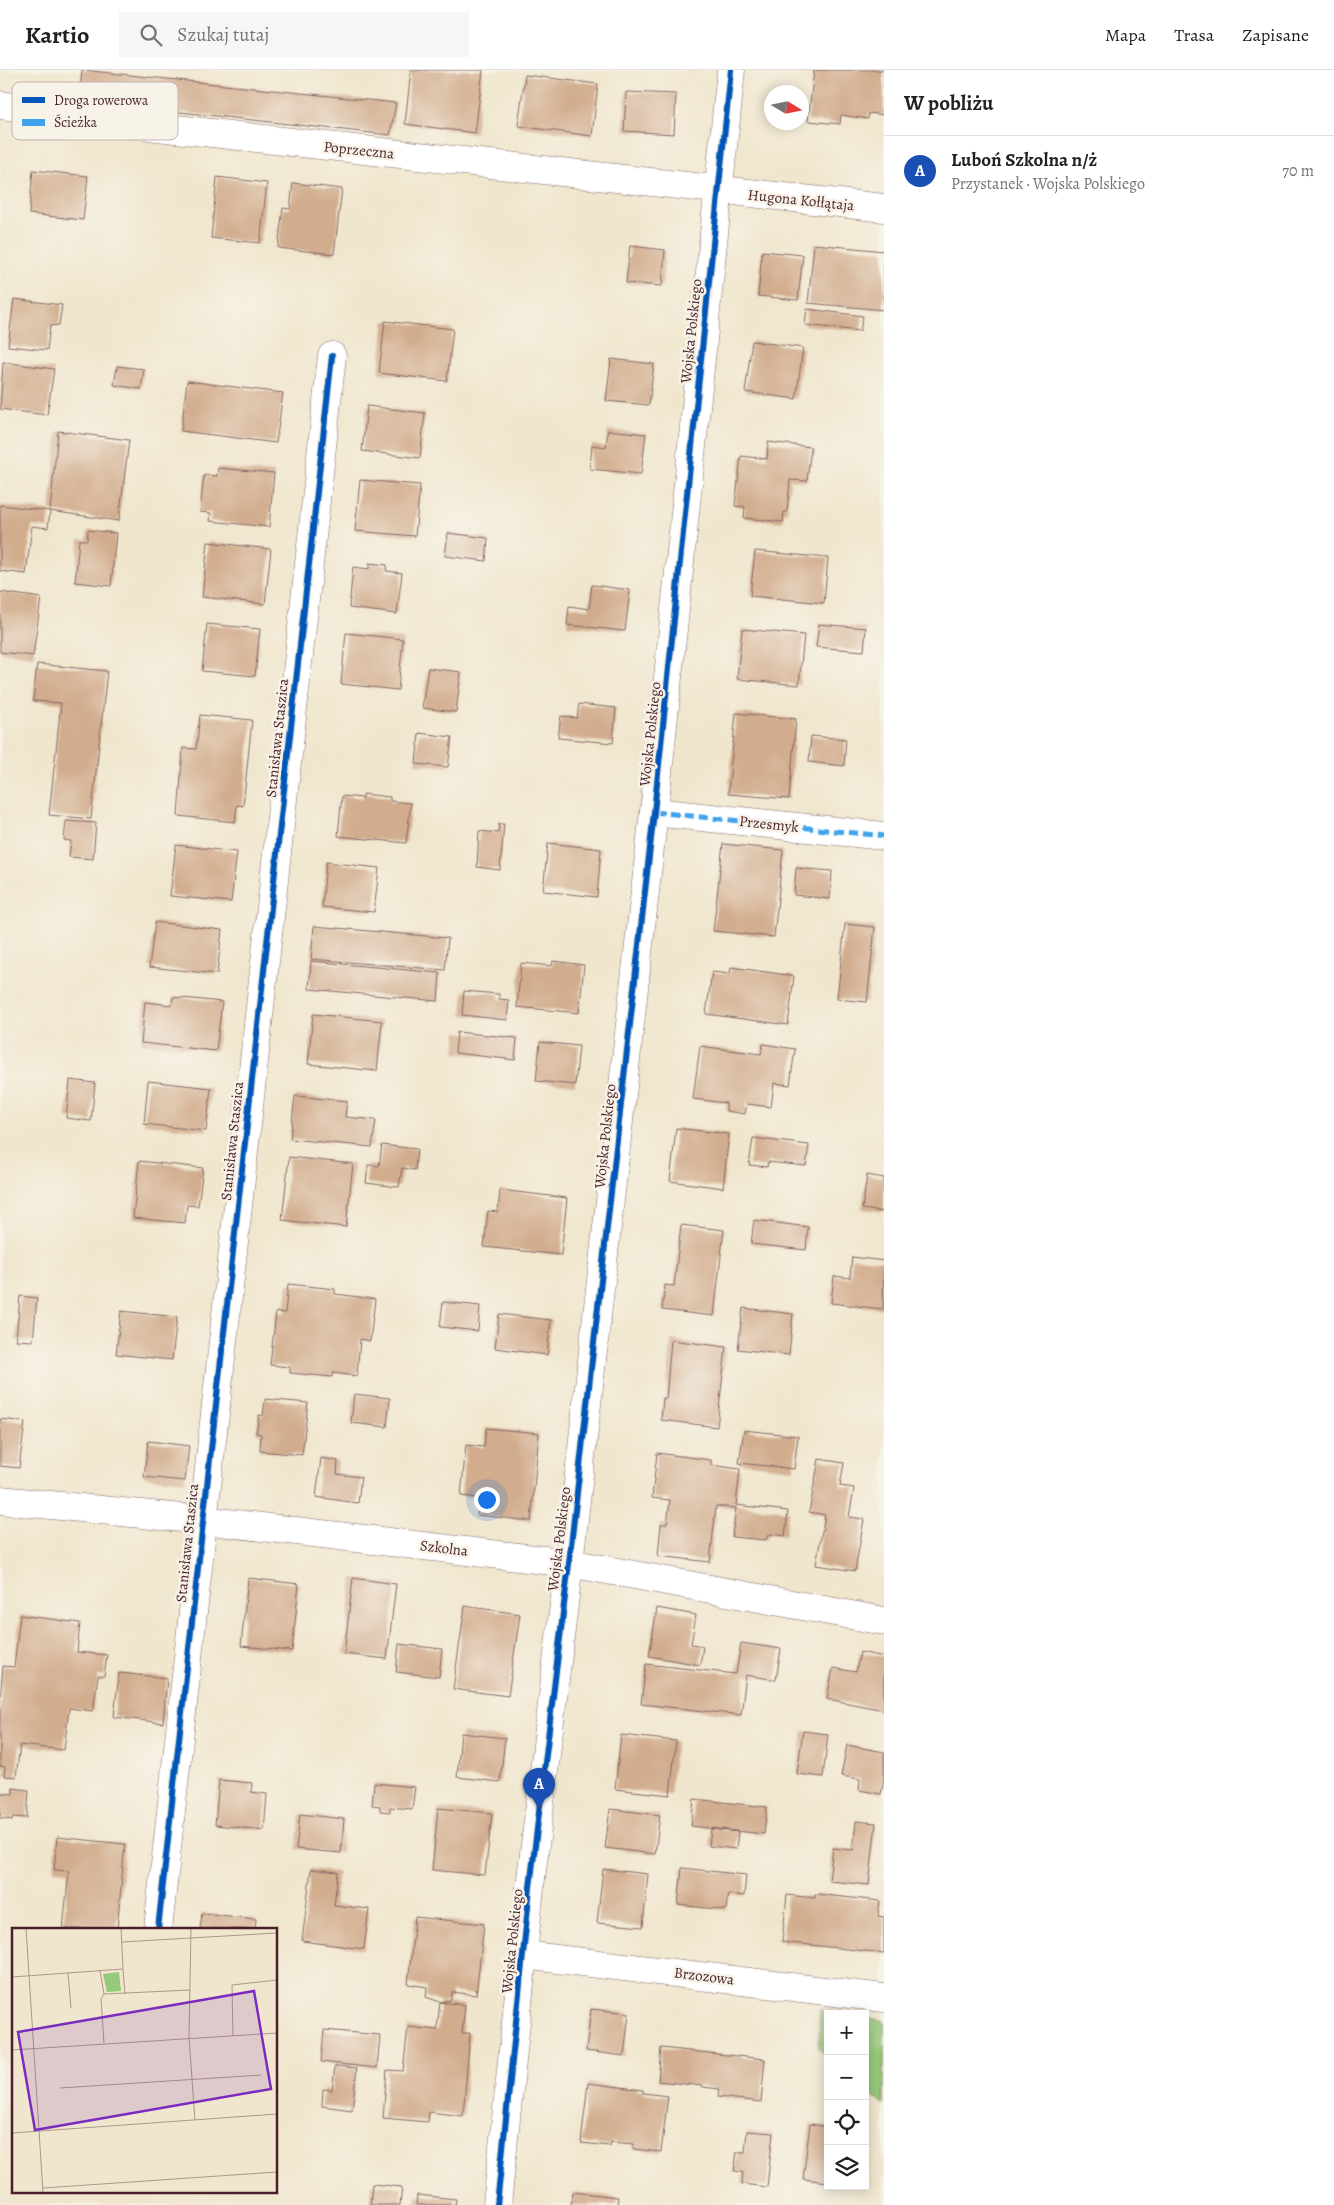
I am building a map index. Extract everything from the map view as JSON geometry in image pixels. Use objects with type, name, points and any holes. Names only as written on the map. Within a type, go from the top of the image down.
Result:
[{"type":"street","name":"Wojska Polskiego","points":[[497,2205],[523,1955],[654,812],[731,70]]},
{"type":"street","name":"Poprzeczna","points":[[178,129],[718,191]]},
{"type":"street","name":"Hugona Kołłątaja","points":[[718,191],[884,208]]},
{"type":"street","name":"Stanisława Staszica","points":[[158,1928],[332,356]]},
{"type":"street","name":"Przesmyk","points":[[654,812],[884,836]]},
{"type":"street","name":"Szkolna","points":[[0,1500],[202,1520],[569,1563],[884,1621]]},
{"type":"street","name":"Brzozowa","points":[[523,1955],[884,1998]]},
{"type":"green space","points":[[820,2010],[824,2011],[824,2053],[819,2049]]},
{"type":"green space","points":[[869,2018],[884,2021],[884,2105],[869,2092]]},
{"type":"building","points":[[82,70],[396,103],[390,135],[178,112],[178,82],[81,82]]},
{"type":"building","points":[[411,70],[483,70],[475,133],[405,124]]},
{"type":"building","points":[[814,70],[884,70],[884,115],[869,113],[868,119],[841,115],[840,124],[809,121]]},
{"type":"building","points":[[525,75],[598,84],[592,136],[518,126]]},
{"type":"building","points":[[626,92],[676,94],[674,134],[624,131]]},
{"type":"building","points":[[33,170],[88,176],[83,220],[29,214]]},
{"type":"building","points":[[217,177],[267,183],[260,243],[211,238]]},
{"type":"building","points":[[293,183],[342,189],[334,254],[278,248],[283,208],[290,209]]},
{"type":"building","points":[[814,244],[884,251],[884,310],[808,303]]},
{"type":"building","points":[[630,246],[665,250],[662,286],[626,283]]},
{"type":"building","points":[[762,251],[803,255],[798,300],[758,296]]},
{"type":"building","points":[[14,299],[62,305],[59,325],[50,326],[47,350],[8,346]]},
{"type":"building","points":[[807,309],[863,316],[860,331],[805,325]]},
{"type":"building","points":[[385,321],[453,329],[447,381],[379,373]]},
{"type":"building","points":[[752,341],[803,348],[796,399],[745,392]]},
{"type":"building","points":[[611,359],[654,364],[649,405],[606,401]]},
{"type":"building","points":[[3,362],[54,369],[47,415],[0,409]]},
{"type":"building","points":[[117,366],[144,369],[141,389],[114,385]]},
{"type":"building","points":[[187,381],[283,393],[276,443],[181,431]]},
{"type":"building","points":[[367,406],[425,413],[420,458],[362,451]]},
{"type":"building","points":[[608,430],[646,434],[641,474],[590,469],[592,445],[606,447]]},
{"type":"building","points":[[58,431],[129,440],[119,521],[50,511]]},
{"type":"building","points":[[768,442],[811,447],[807,481],[790,480],[787,512],[784,512],[783,522],[744,518],[745,507],[735,506],[741,456],[767,459]]},
{"type":"building","points":[[218,468],[274,473],[269,527],[210,521],[211,513],[200,512],[204,475],[217,476]]},
{"type":"building","points":[[360,480],[420,485],[415,536],[355,531]]},
{"type":"building","points":[[0,505],[50,511],[48,528],[32,526],[26,574],[0,571]]},
{"type":"building","points":[[88,530],[116,533],[111,586],[75,582],[79,540],[87,540]]},
{"type":"building","points":[[448,533],[488,538],[486,561],[445,556]]},
{"type":"building","points":[[208,542],[271,549],[265,604],[202,597]]},
{"type":"building","points":[[755,551],[828,558],[824,603],[750,596]]},
{"type":"building","points":[[369,563],[387,565],[386,571],[402,573],[397,614],[349,608],[353,567],[369,569]]},
{"type":"building","points":[[592,585],[630,590],[625,631],[567,625],[569,606],[589,609]]},
{"type":"building","points":[[0,592],[41,598],[33,656],[0,652]]},
{"type":"building","points":[[207,624],[260,629],[255,676],[202,671]]},
{"type":"building","points":[[819,624],[866,628],[864,651],[816,647]]},
{"type":"building","points":[[742,629],[804,635],[799,685],[737,679]]},
{"type":"building","points":[[346,633],[403,639],[398,690],[341,684]]},
{"type":"building","points":[[37,664],[107,671],[91,819],[49,815],[61,703],[33,701]]},
{"type":"building","points":[[428,668],[461,672],[456,712],[422,708]]},
{"type":"building","points":[[579,704],[616,708],[613,743],[558,738],[561,716],[577,718]]},
{"type":"building","points":[[736,713],[796,719],[789,799],[728,794]]},
{"type":"building","points":[[200,715],[252,720],[243,806],[237,805],[235,822],[178,816],[183,748],[196,749]]},
{"type":"building","points":[[419,733],[452,737],[448,767],[416,764]]},
{"type":"building","points":[[811,736],[846,739],[844,766],[809,762]]},
{"type":"building","points":[[363,794],[390,797],[390,801],[411,803],[406,843],[338,836],[342,796],[363,798]]},
{"type":"building","points":[[66,821],[96,823],[93,859],[69,857],[71,841],[64,840]]},
{"type":"building","points":[[499,824],[504,824],[500,870],[477,867],[479,831],[498,833]]},
{"type":"building","points":[[548,843],[601,849],[597,897],[543,891]]},
{"type":"building","points":[[723,844],[783,850],[774,937],[713,931]]},
{"type":"building","points":[[176,845],[237,852],[231,902],[170,896]]},
{"type":"building","points":[[326,862],[379,868],[374,912],[322,907]]},
{"type":"building","points":[[796,868],[832,871],[830,899],[794,895]]},
{"type":"building","points":[[155,922],[222,930],[217,974],[149,967]]},
{"type":"building","points":[[845,924],[875,927],[867,1002],[837,999]]},
{"type":"building","points":[[314,926],[448,938],[445,970],[311,959]]},
{"type":"building","points":[[311,961],[440,973],[438,1001],[309,989]]},
{"type":"building","points":[[553,961],[584,965],[579,1013],[517,1007],[521,963],[552,966]]},
{"type":"building","points":[[731,967],[794,976],[788,1025],[706,1014],[712,972],[730,974]]},
{"type":"building","points":[[464,991],[499,994],[499,999],[509,1000],[507,1020],[462,1015]]},
{"type":"building","points":[[173,997],[222,1002],[216,1051],[141,1043],[145,1002],[172,1005]]},
{"type":"building","points":[[313,1014],[382,1021],[377,1071],[308,1064]]},
{"type":"building","points":[[457,1032],[517,1038],[515,1060],[455,1053]]},
{"type":"building","points":[[540,1042],[579,1046],[575,1085],[536,1081]]},
{"type":"building","points":[[763,1044],[795,1049],[790,1085],[774,1083],[771,1107],[747,1104],[745,1114],[726,1111],[726,1103],[693,1099],[700,1046],[761,1054]]},
{"type":"building","points":[[70,1080],[95,1083],[91,1121],[66,1118]]},
{"type":"building","points":[[148,1081],[211,1088],[206,1131],[144,1124]]},
{"type":"building","points":[[295,1096],[347,1101],[345,1117],[376,1120],[372,1147],[290,1139]]},
{"type":"building","points":[[676,1128],[729,1134],[723,1188],[670,1181]]},
{"type":"building","points":[[753,1138],[809,1145],[806,1166],[768,1162],[767,1167],[749,1165]]},
{"type":"building","points":[[382,1145],[417,1149],[415,1170],[402,1168],[399,1187],[366,1183],[368,1165],[379,1166]]},
{"type":"building","points":[[289,1157],[353,1164],[346,1227],[282,1220]]},
{"type":"building","points":[[139,1161],[203,1168],[198,1206],[187,1205],[185,1223],[133,1218]]},
{"type":"building","points":[[867,1175],[884,1178],[884,1212],[862,1209]]},
{"type":"building","points":[[500,1190],[567,1198],[561,1255],[484,1247],[488,1211],[498,1212]]},
{"type":"building","points":[[754,1220],[808,1227],[806,1250],[751,1244]]},
{"type":"building","points":[[681,1225],[724,1230],[714,1316],[662,1310],[665,1285],[674,1286]]},
{"type":"building","points":[[852,1257],[884,1261],[883,1309],[831,1303],[834,1276],[850,1278]]},
{"type":"building","points":[[288,1284],[335,1289],[335,1294],[375,1299],[370,1341],[360,1339],[357,1376],[333,1373],[332,1377],[290,1373],[290,1367],[270,1365],[276,1312],[285,1313]]},
{"type":"building","points":[[20,1296],[37,1298],[33,1341],[16,1340]]},
{"type":"building","points":[[443,1302],[480,1306],[478,1331],[440,1327]]},
{"type":"building","points":[[743,1308],[793,1314],[789,1355],[738,1349]]},
{"type":"building","points":[[121,1311],[177,1317],[172,1360],[116,1354]]},
{"type":"building","points":[[499,1314],[551,1320],[547,1355],[495,1348]]},
{"type":"building","points":[[671,1340],[726,1347],[717,1427],[661,1420],[663,1398],[666,1399]]},
{"type":"building","points":[[354,1394],[390,1398],[387,1427],[351,1423]]},
{"type":"building","points":[[265,1399],[308,1403],[302,1455],[260,1451],[261,1434],[256,1433],[259,1415],[263,1416]]},
{"type":"building","points":[[0,1419],[25,1422],[19,1468],[0,1466]]},
{"type":"building","points":[[486,1428],[539,1433],[531,1521],[477,1515],[479,1498],[461,1496],[466,1445],[484,1447]]},
{"type":"building","points":[[744,1430],[798,1436],[794,1469],[739,1463]]},
{"type":"building","points":[[148,1441],[189,1446],[185,1481],[144,1477]]},
{"type":"building","points":[[657,1453],[711,1460],[711,1465],[740,1469],[736,1505],[788,1511],[785,1536],[770,1534],[765,1540],[732,1537],[736,1508],[716,1506],[710,1562],[658,1556],[661,1524],[667,1524],[670,1500],[652,1498]]},
{"type":"building","points":[[321,1458],[338,1461],[337,1474],[361,1477],[358,1503],[316,1497]]},
{"type":"building","points":[[819,1459],[844,1463],[840,1486],[854,1488],[849,1517],[864,1519],[855,1571],[816,1565],[825,1515],[809,1512]]},
{"type":"building","points":[[248,1578],[299,1584],[292,1651],[241,1646]]},
{"type":"building","points":[[353,1578],[396,1584],[387,1659],[344,1654]]},
{"type":"building","points":[[465,1606],[520,1614],[508,1696],[453,1689]]},
{"type":"building","points":[[657,1608],[696,1615],[691,1644],[703,1646],[700,1665],[649,1656]]},
{"type":"building","points":[[20,1615],[80,1623],[77,1652],[107,1655],[104,1676],[98,1676],[93,1711],[69,1708],[64,1750],[20,1745],[16,1777],[4,1776],[5,1767],[0,1766],[0,1701],[3,1666],[14,1667]]},
{"type":"building","points":[[741,1643],[781,1649],[776,1680],[746,1675],[741,1715],[641,1704],[646,1664],[736,1674]]},
{"type":"building","points":[[399,1644],[442,1649],[439,1677],[396,1672]]},
{"type":"building","points":[[860,1652],[884,1657],[884,1710],[827,1699],[833,1668],[856,1672]]},
{"type":"building","points":[[119,1673],[167,1678],[163,1723],[114,1717]]},
{"type":"building","points":[[803,1731],[828,1734],[823,1777],[797,1774]]},
{"type":"building","points":[[461,1733],[505,1738],[500,1782],[457,1777]]},
{"type":"building","points":[[621,1735],[676,1741],[670,1795],[615,1789]]},
{"type":"building","points":[[847,1745],[884,1752],[884,1780],[881,1794],[859,1790],[860,1779],[841,1776]]},
{"type":"building","points":[[219,1780],[252,1783],[251,1792],[267,1794],[264,1830],[215,1825]]},
{"type":"building","points":[[374,1783],[415,1787],[412,1809],[390,1807],[390,1812],[380,1811],[380,1806],[372,1805]]},
{"type":"building","points":[[13,1788],[29,1790],[27,1818],[13,1817],[12,1820],[0,1818],[0,1793],[13,1794]]},
{"type":"building","points":[[694,1799],[767,1807],[764,1834],[691,1826]]},
{"type":"building","points":[[438,1808],[492,1813],[485,1875],[432,1870]]},
{"type":"building","points":[[610,1809],[660,1815],[655,1854],[605,1848]]},
{"type":"building","points":[[300,1814],[344,1819],[341,1853],[296,1849]]},
{"type":"building","points":[[856,1821],[876,1823],[869,1885],[829,1881],[833,1848],[853,1850]]},
{"type":"building","points":[[711,1829],[738,1832],[736,1849],[709,1846]]},
{"type":"building","points":[[57,1837],[125,1844],[117,1928],[63,1928],[69,1871],[54,1870]]},
{"type":"building","points":[[682,1868],[746,1875],[744,1896],[728,1894],[726,1910],[678,1905]]},
{"type":"building","points":[[311,1869],[338,1872],[334,1905],[369,1909],[364,1949],[302,1941]]},
{"type":"building","points":[[603,1869],[648,1874],[643,1927],[597,1923]]},
{"type":"building","points":[[815,1894],[880,1901],[878,1916],[884,1917],[884,1953],[782,1942],[787,1895],[815,1898]]},
{"type":"building","points":[[202,1913],[256,1919],[255,1928],[200,1928]]},
{"type":"building","points":[[415,1917],[484,1924],[476,1995],[452,1992],[451,2000],[440,2002],[426,1997],[427,1987],[408,1984]]},
{"type":"building","points":[[440,2002],[465,2005],[462,2033],[470,2033],[463,2116],[429,2112],[428,2122],[383,2118],[387,2070],[403,2071],[408,2027],[437,2030]]},
{"type":"building","points":[[591,2009],[629,2013],[624,2056],[586,2051]]},
{"type":"building","points":[[324,2030],[380,2035],[377,2068],[321,2062]]},
{"type":"building","points":[[661,2048],[765,2059],[761,2102],[718,2097],[719,2089],[658,2081]]},
{"type":"building","points":[[335,2066],[357,2068],[352,2110],[322,2106],[323,2089],[332,2090]]},
{"type":"building","points":[[588,2083],[643,2090],[643,2093],[668,2096],[661,2152],[633,2149],[634,2144],[611,2142],[610,2146],[581,2143]]},
{"type":"building","points":[[810,2124],[824,2126],[824,2182],[803,2179]]},
{"type":"building","points":[[747,2131],[773,2133],[767,2187],[742,2184],[743,2172],[734,2171],[737,2152],[745,2152]]},
{"type":"building","points":[[372,2184],[402,2187],[400,2205],[370,2205]]},
{"type":"building","points":[[573,2192],[618,2197],[617,2205],[571,2205]]},
{"type":"building","points":[[417,2195],[456,2199],[455,2205],[416,2205]]},
{"type":"marked path","points":[[654,812],[884,836]]},
{"type":"cycle path","points":[[497,2205],[530,1887],[569,1563],[654,812],[731,70]]},
{"type":"cycle path","points":[[158,1928],[332,356]]},
{"type":"place","name":"Luboń Szkolna n/ż","points":[[539,1809]]}]
